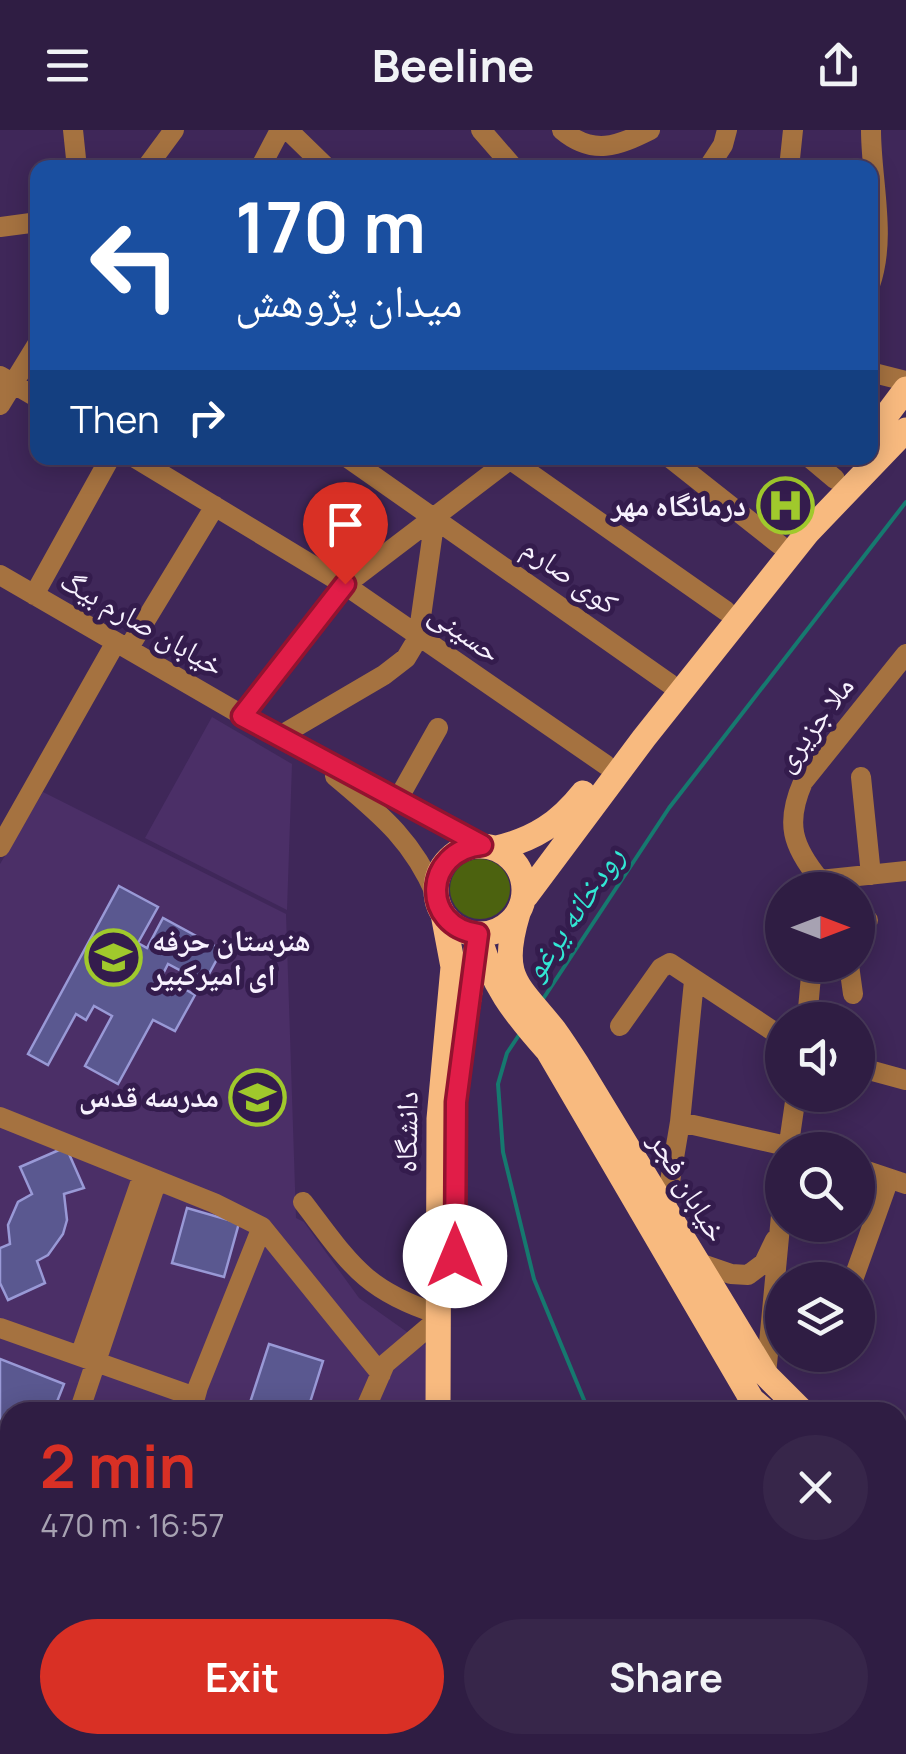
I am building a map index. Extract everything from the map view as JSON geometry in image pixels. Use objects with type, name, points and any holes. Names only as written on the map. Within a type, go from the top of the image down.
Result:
[{"type":"main road","points":[[878,426],[906,387]]},
{"type":"main road","points":[[878,459],[906,430]]},
{"type":"main road","points":[[847,465],[726,611],[606,766],[552,826],[518,843],[469,846],[447,859],[440,870],[440,904],[458,928],[478,934],[501,929],[644,738],[808,532],[872,465]]},
{"type":"main road","points":[[464,1034],[476,1017],[514,1004],[510,955],[522,904],[519,868],[509,856],[489,846]]},
{"type":"main road","name":"دانشگاه","points":[[438,1402],[440,1100],[453,967],[440,904]]},
{"type":"main road","name":"دانشگاه","points":[[455,1402],[456,1102],[478,934]]},
{"type":"main road","name":"خیابان فجر","points":[[478,934],[492,978],[552,1041],[766,1375],[793,1402]]},
{"type":"main road","name":"خیابان فجر","points":[[552,1041],[755,1402]]},
{"type":"street","points":[[73,130],[76,160]]},
{"type":"street","points":[[159,139],[174,130]]},
{"type":"street","points":[[264,160],[280,130]]},
{"type":"street","points":[[288,130],[320,160]]},
{"type":"street","points":[[480,130],[507,160]]},
{"type":"street","points":[[562,130],[600,148],[624,143],[650,130]]},
{"type":"street","points":[[713,160],[727,130]]},
{"type":"street","points":[[790,160],[793,130]]},
{"type":"street","points":[[871,130],[873,160]]},
{"type":"street","points":[[1,229],[30,224]]},
{"type":"street","points":[[0,405],[6,379],[30,352]]},
{"type":"street","points":[[878,375],[906,387]]},
{"type":"street","points":[[6,379],[30,393]]},
{"type":"street","points":[[34,594],[106,465]]},
{"type":"street","name":"حسینی","points":[[147,465],[345,584],[606,766]]},
{"type":"street","name":"کوی صارم","points":[[358,465],[670,684]]},
{"type":"street","points":[[242,716],[345,584],[501,465]]},
{"type":"street","points":[[520,465],[726,611]]},
{"type":"street","points":[[679,465],[780,545]]},
{"type":"street","points":[[818,465],[835,479]]},
{"type":"street","points":[[0,846],[122,646],[215,506]]},
{"type":"street","points":[[280,736],[406,658],[418,638],[435,517]]},
{"type":"street","name":"خیابان صارم بیگ","points":[[3,584],[34,594],[306,752],[489,846]]},
{"type":"street","name":"ملا جزیری","points":[[811,872],[800,857],[793,831],[793,806],[804,782],[906,654]]},
{"type":"street","points":[[398,799],[438,728]]},
{"type":"street","name":"خیابان صارم بیگ","points":[[306,752],[393,824],[412,848],[440,904]]},
{"type":"street","points":[[861,777],[872,872]]},
{"type":"street","points":[[875,875],[906,871]]},
{"type":"street","points":[[620,1026],[661,968],[670,963],[765,1026]]},
{"type":"street","points":[[664,1211],[680,1122],[694,981]]},
{"type":"street","points":[[850,982],[852,994]]},
{"type":"street","points":[[875,1072],[906,1080]]},
{"type":"street","points":[[0,1117],[262,1227],[381,1374]]},
{"type":"street","points":[[680,1122],[765,1141]]},
{"type":"street","points":[[81,1402],[87,1359],[150,1178]]},
{"type":"street","points":[[861,1262],[898,1181]]},
{"type":"street","points":[[302,1202],[362,1276],[399,1302],[438,1317],[386,1364],[368,1402]]},
{"type":"street","points":[[194,1402],[262,1227]]},
{"type":"street","points":[[696,1262],[731,1274],[748,1275],[764,1263],[774,1242]]},
{"type":"street","points":[[766,1375],[779,1242]]},
{"type":"street","points":[[0,1328],[87,1359],[186,1402]]},
{"type":"shaded area","points":[[212,717],[292,764],[287,910],[145,838]]},
{"type":"shaded area","points":[[43,792],[286,914],[296,1218],[304,1222],[359,1298],[431,1349],[431,1402],[0,1402],[0,864]]},
{"type":"green space","points":[[480,859],[501,868],[510,889],[501,910],[480,919],[459,910],[450,889],[459,868]]},
{"type":"building","points":[[119,886],[158,907],[138,943],[147,948],[163,918],[222,950],[204,983],[168,964],[162,976],[195,995],[175,1031],[153,1020],[118,1084],[85,1066],[112,1016],[94,1006],[86,1020],[76,1014],[48,1065],[28,1054]]},
{"type":"building","points":[[66,1147],[84,1188],[64,1194],[67,1220],[63,1234],[48,1255],[37,1261],[45,1283],[8,1300],[0,1283],[0,1248],[10,1244],[8,1225],[18,1202],[32,1194],[20,1167]]},
{"type":"building","points":[[187,1208],[239,1223],[224,1277],[172,1263]]},
{"type":"building","points":[[269,1344],[323,1361],[310,1402],[250,1402]]},
{"type":"building","points":[[0,1359],[64,1384],[57,1402],[0,1402]]},
{"type":"waterway","name":"رودخانه یرغو","points":[[543,999],[669,808],[906,502]]},
{"type":"waterway","name":"رودخانه یرغو","points":[[521,1032],[507,1053],[498,1084],[503,1152],[534,1279],[585,1402]]},
{"type":"place","name":"درمانگاه مهر","points":[[785,506]]},
{"type":"place","name":"هنرستان حرفه ای امیرکبیر","points":[[113,958]]},
{"type":"place","name":"مدرسه قدس","points":[[258,1097]]},
{"type":"route","points":[[345,584],[242,716],[482,845],[469,846],[447,859],[436,882],[443,914],[465,932],[478,934],[456,1102],[455,1256]]}]
